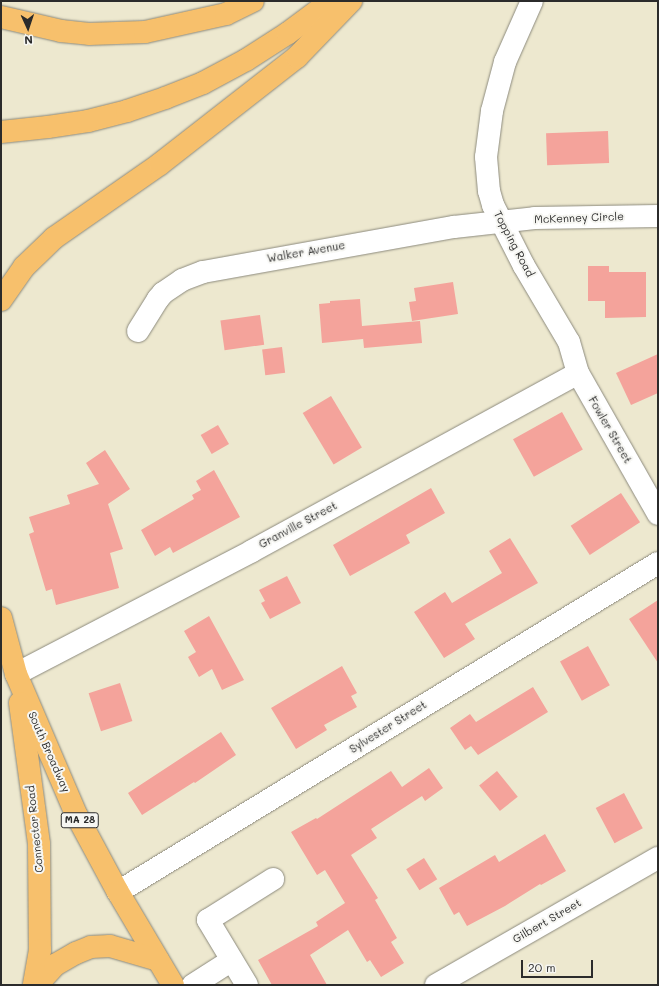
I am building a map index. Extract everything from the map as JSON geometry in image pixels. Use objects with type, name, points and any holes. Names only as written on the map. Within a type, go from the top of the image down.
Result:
[{"type":"main road","points":[[1,17],[61,31],[89,34],[145,32],[226,14],[253,1]]},
{"type":"main road","points":[[1,132],[88,121],[127,111],[203,83],[246,60],[288,33],[331,1]]},
{"type":"main road","points":[[1,300],[24,267],[54,238],[160,164],[286,66],[297,57],[351,1]]},
{"type":"main road","name":"South Broadway","points":[[1,618],[16,674],[78,816],[118,892],[173,985]]},
{"type":"main road","name":"Connector Road","points":[[16,674],[39,844],[40,950],[36,985]]},
{"type":"main road","points":[[36,985],[54,965],[91,947],[110,946],[158,960]]},
{"type":"street","name":"Topping Road","points":[[532,1],[505,62],[488,130],[486,169],[493,205],[500,221],[569,342]]},
{"type":"street","name":"McKenney Circle","points":[[500,221],[543,218],[658,216]]},
{"type":"street","name":"Walker Avenue","points":[[138,331],[163,293],[182,280],[204,272],[446,228],[500,221]]},
{"type":"street","name":"Fowler Street","points":[[569,342],[578,373],[658,514]]},
{"type":"street","name":"Granville Street","points":[[16,674],[252,551],[578,373]]},
{"type":"street","name":"Sylvester Street","points":[[118,892],[658,563]]},
{"type":"street","name":"Gilbert Street","points":[[436,985],[658,858]]},
{"type":"street","points":[[247,985],[208,920],[274,880]]},
{"type":"street","points":[[192,985],[232,960]]},
{"type":"building","points":[[608,131],[609,163],[547,165],[546,133]]},
{"type":"building","points":[[588,266],[609,266],[609,272],[646,272],[646,317],[605,318],[605,301],[588,301]]},
{"type":"building","points":[[453,282],[458,314],[412,321],[409,302],[416,301],[414,288]]},
{"type":"building","points":[[360,299],[362,326],[420,321],[422,343],[364,348],[363,338],[322,343],[319,304],[330,303],[330,301]]},
{"type":"building","points":[[260,315],[264,345],[225,350],[220,321]]},
{"type":"building","points":[[282,347],[285,373],[265,375],[262,349]]},
{"type":"building","points":[[658,354],[658,393],[631,405],[616,373]]},
{"type":"building","points":[[331,396],[362,447],[334,464],[303,413]]},
{"type":"building","points":[[562,412],[583,450],[534,477],[513,439]]},
{"type":"building","points":[[218,425],[229,444],[212,454],[201,435]]},
{"type":"building","points":[[105,450],[130,489],[108,504],[123,549],[110,553],[119,588],[56,605],[52,589],[46,591],[29,534],[34,532],[29,517],[70,504],[67,495],[99,484],[86,463]]},
{"type":"building","points":[[214,470],[240,517],[173,553],[170,547],[155,556],[141,530],[194,499],[192,495],[201,490],[196,481]]},
{"type":"building","points":[[431,488],[445,513],[406,535],[410,543],[350,576],[333,545]]},
{"type":"building","points":[[621,493],[640,522],[590,555],[571,526]]},
{"type":"building","points":[[510,538],[538,583],[465,624],[475,639],[444,658],[414,612],[445,592],[452,603],[502,573],[489,551]]},
{"type":"building","points":[[287,576],[301,603],[270,619],[261,603],[265,601],[259,590]]},
{"type":"building","points":[[658,600],[658,663],[629,619]]},
{"type":"building","points":[[209,616],[244,680],[222,690],[212,669],[199,677],[188,657],[196,652],[184,631]]},
{"type":"building","points":[[588,646],[610,685],[582,701],[560,662]]},
{"type":"building","points":[[342,666],[357,693],[351,696],[357,707],[324,725],[327,730],[296,749],[271,708]]},
{"type":"building","points":[[120,683],[132,721],[101,731],[89,693]]},
{"type":"building","points":[[533,687],[548,712],[478,755],[471,746],[465,750],[450,728],[470,714],[476,722]]},
{"type":"building","points":[[221,732],[236,755],[195,783],[194,782],[142,815],[128,793]]},
{"type":"building","points":[[429,768],[443,788],[425,801],[422,796],[371,829],[377,838],[351,855],[378,898],[375,900],[397,938],[391,942],[404,963],[381,977],[370,960],[367,962],[348,930],[310,955],[327,985],[272,985],[258,960],[318,926],[316,922],[345,903],[325,870],[317,875],[291,832],[316,818],[317,819],[391,771],[402,787]]},
{"type":"building","points":[[497,771],[518,797],[500,811],[479,785]]},
{"type":"building","points":[[624,793],[643,828],[615,843],[596,808]]},
{"type":"building","points":[[545,834],[566,871],[541,885],[540,884],[505,906],[467,926],[459,912],[454,915],[439,888],[495,855],[499,862]]},
{"type":"building","points":[[424,858],[437,879],[419,890],[406,869]]}]
